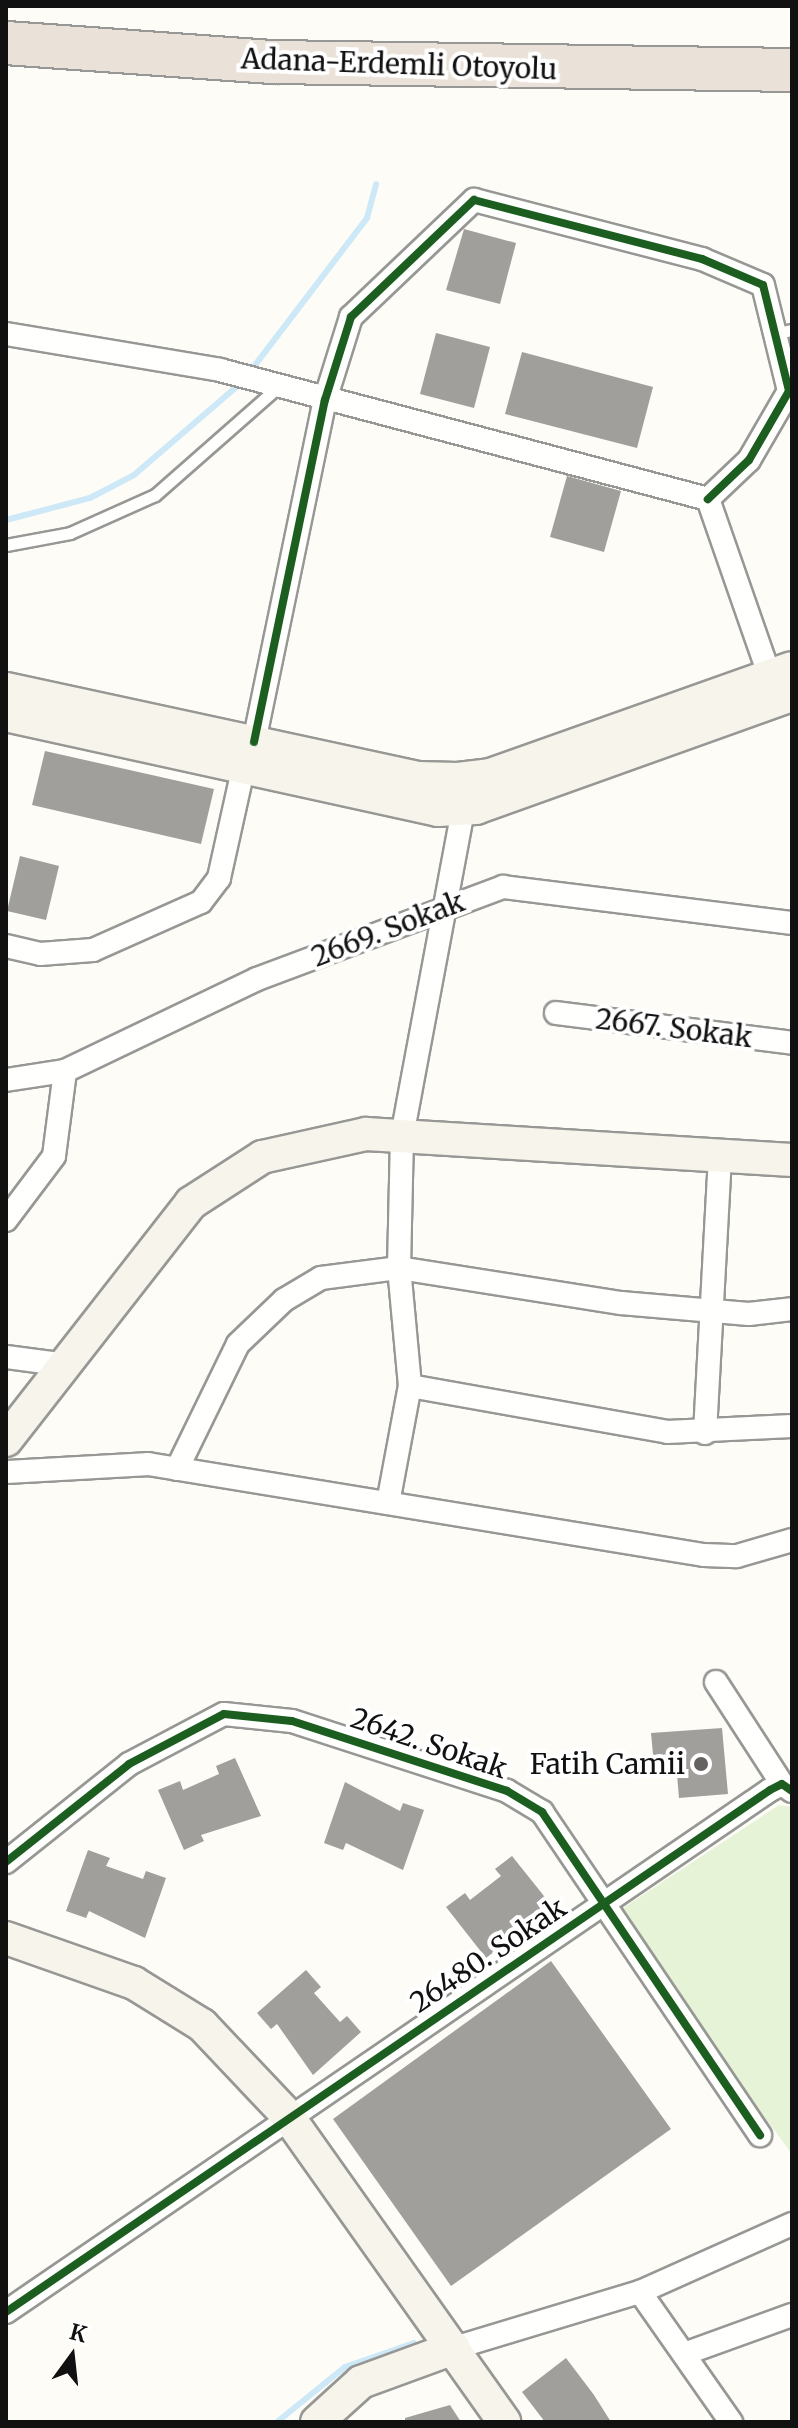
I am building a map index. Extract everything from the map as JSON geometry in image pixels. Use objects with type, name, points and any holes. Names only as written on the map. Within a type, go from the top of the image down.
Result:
[{"type":"highway","name":"Adana-Erdemli Otoyolu","points":[[6,43],[273,62],[792,70]]},
{"type":"street","points":[[6,946],[40,954],[93,950],[201,902],[219,878],[325,400],[351,317],[474,200],[702,259],[763,285],[783,332],[789,391],[749,460],[708,499]]},
{"type":"street","points":[[6,334],[246,377],[708,499]]},
{"type":"street","points":[[708,499],[785,680]]},
{"type":"street","points":[[6,715],[248,756],[417,778],[480,776],[785,680]]},
{"type":"street","points":[[6,689],[248,756],[374,801],[463,809],[785,680]]},
{"type":"street","points":[[388,1503],[410,1386],[399,1268],[402,1136],[463,809]]},
{"type":"street","name":"2669. Sokak","points":[[6,1080],[65,1071],[257,979],[503,887],[792,923]]},
{"type":"street","name":"2667. Sokak","points":[[556,1013],[792,1043]]},
{"type":"street","points":[[6,1220],[54,1156],[65,1071]]},
{"type":"street","points":[[6,1440],[191,1203],[262,1157],[366,1134],[792,1160]]},
{"type":"street","points":[[705,1433],[715,1313],[720,1155]]},
{"type":"street","points":[[177,1469],[238,1344],[284,1300],[321,1278],[399,1268],[715,1313],[792,1309]]},
{"type":"street","points":[[6,1357],[67,1365]]},
{"type":"street","points":[[410,1386],[705,1433],[792,1426]]},
{"type":"street","points":[[6,1472],[177,1469],[704,1555],[737,1556],[792,1540]]},
{"type":"street","points":[[716,1682],[787,1787]]},
{"type":"street","name":"2642. Sokak","points":[[6,1862],[129,1764],[224,1714],[251,1712],[507,1791],[542,1812],[760,2135]]},
{"type":"street","name":"26480. Sokak","points":[[6,2312],[287,2115],[787,1787]]},
{"type":"street","points":[[6,1938],[134,1983],[202,2025],[287,2115],[504,2422]]},
{"type":"street","points":[[317,2422],[361,2382],[454,2348],[640,2292],[792,2224]]},
{"type":"street","points":[[640,2292],[731,2422]]},
{"type":"street","points":[[684,2354],[792,2315]]},
{"type":"lane","points":[[6,545],[70,533],[155,495],[278,387]]},
{"type":"green space","points":[[779,1805],[792,1807],[792,2154],[614,1914]]},
{"type":"building","points":[[464,229],[516,243],[500,304],[446,290]]},
{"type":"building","points":[[436,333],[490,347],[474,408],[420,394]]},
{"type":"building","points":[[522,352],[653,387],[637,448],[505,414]]},
{"type":"building","points":[[567,476],[621,491],[604,552],[550,537]]},
{"type":"building","points":[[45,751],[214,789],[201,844],[32,805]]},
{"type":"building","points":[[20,856],[59,866],[46,920],[7,911]]},
{"type":"building","name":"Fatih Camii","points":[[722,1728],[728,1794],[679,1798],[676,1763],[654,1765],[651,1733]]},
{"type":"building","points":[[235,1758],[261,1816],[201,1835],[204,1841],[184,1850],[158,1790],[180,1781],[183,1790],[219,1774],[216,1766]]},
{"type":"building","points":[[345,1782],[400,1811],[403,1803],[424,1810],[403,1870],[346,1843],[343,1850],[324,1843]]},
{"type":"building","points":[[88,1850],[110,1858],[106,1866],[143,1879],[146,1871],[166,1878],[145,1938],[89,1911],[86,1918],[66,1911]]},
{"type":"building","points":[[512,1856],[552,1906],[499,1939],[503,1945],[486,1958],[446,1907],[465,1893],[470,1900],[501,1876],[495,1869]]},
{"type":"building","points":[[551,1961],[671,2129],[451,2286],[333,2119]]},
{"type":"building","points":[[306,1970],[321,1987],[314,1993],[340,2022],[347,2016],[361,2032],[313,2075],[277,2024],[271,2029],[257,2013]]},
{"type":"building","points":[[566,2358],[611,2422],[545,2422],[522,2392]]},
{"type":"building","points":[[450,2405],[461,2422],[405,2422],[405,2418]]},
{"type":"waterway","points":[[249,373],[367,218],[376,184]]},
{"type":"waterway","points":[[6,520],[90,498],[134,475],[242,382]]},
{"type":"waterway","points":[[277,2422],[345,2367],[414,2343]]},
{"type":"cycle path","points":[[254,742],[325,400],[351,317],[474,200],[702,259],[763,285],[789,391],[749,460],[708,499]]},
{"type":"cycle path","points":[[6,1862],[129,1764],[224,1714],[292,1721],[507,1791],[542,1812],[760,2135]]},
{"type":"cycle path","points":[[6,2312],[770,1790],[782,1784],[792,1791]]},
{"type":"place","name":"Fatih Camii","points":[[701,1764]]}]
